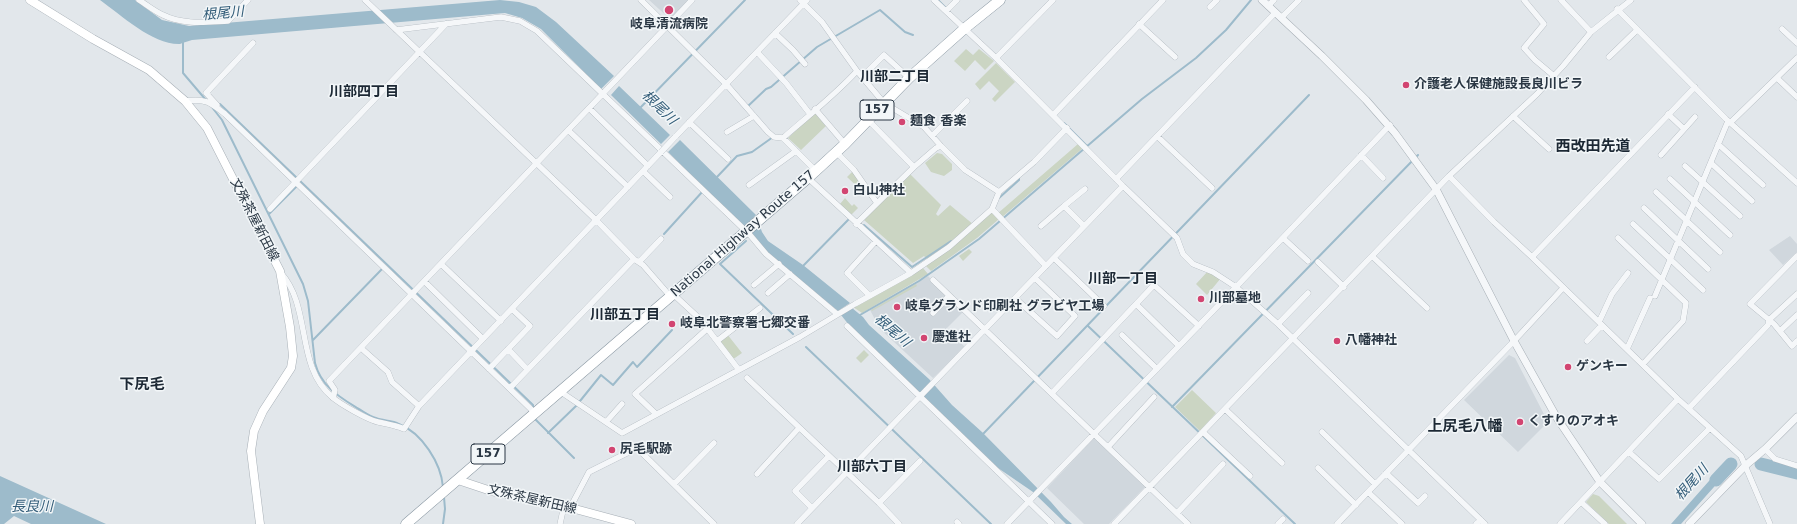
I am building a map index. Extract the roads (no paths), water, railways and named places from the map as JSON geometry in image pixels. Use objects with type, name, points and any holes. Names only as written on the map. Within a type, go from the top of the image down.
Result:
[{"type":"highway","name":"National Highway Route 157","points":[[406,524],[808,178],[845,144],[909,78],[964,29],[1000,0]]},
{"type":"main road","name":"文殊茶屋新田線","points":[[30,0],[93,39],[149,70],[185,101],[207,128],[280,271],[290,327],[293,356],[291,368],[263,411],[254,431],[251,451],[260,524]]},
{"type":"main road","name":"文殊茶屋新田線","points":[[458,480],[492,491],[567,507],[630,524]]},
{"type":"street","points":[[139,0],[164,16],[188,22],[199,22],[228,21],[248,0]]},
{"type":"street","points":[[365,0],[535,164],[596,220],[636,261],[700,319],[739,370]]},
{"type":"street","points":[[642,0],[726,84],[768,132],[774,137],[783,138],[816,170]]},
{"type":"street","points":[[333,398],[335,390],[330,381],[692,0]]},
{"type":"street","points":[[934,0],[996,58],[1123,186],[1177,238],[1183,254],[1193,264],[1214,272],[1236,287],[1278,324],[1409,449],[1481,523]]},
{"type":"street","points":[[946,11],[957,0]]},
{"type":"street","points":[[996,58],[1053,0]]},
{"type":"street","points":[[1053,115],[1163,0]]},
{"type":"street","points":[[1210,7],[1216,0]]},
{"type":"street","points":[[1262,0],[1322,56],[1390,125],[1436,189],[1514,341],[1557,418],[1600,482],[1642,524]]},
{"type":"street","points":[[1268,6],[1274,0]]},
{"type":"street","points":[[1116,178],[1278,16],[1299,0]]},
{"type":"street","points":[[1524,0],[1544,24],[1524,48],[1535,60],[1554,76]]},
{"type":"street","points":[[1561,0],[1591,32]]},
{"type":"street","points":[[1114,524],[1292,337],[1344,287],[1436,189],[1554,76],[1591,32],[1617,9],[1623,8],[1630,0]]},
{"type":"street","points":[[280,271],[288,281],[297,302],[307,350],[321,384],[333,398],[365,417],[377,422],[392,423],[404,428],[419,406],[804,1],[822,22],[857,71],[884,103],[916,121],[933,135],[941,146],[965,170],[999,192]]},
{"type":"street","points":[[1617,9],[1729,122],[1797,183]]},
{"type":"street","points":[[395,28],[500,17],[524,23],[537,31],[604,92],[704,191],[751,228],[760,249],[837,314]]},
{"type":"street","points":[[270,209],[447,23]]},
{"type":"street","points":[[1139,24],[1175,57]]},
{"type":"street","points":[[1782,29],[1797,43]]},
{"type":"street","points":[[1609,57],[1637,30]]},
{"type":"street","points":[[775,33],[805,64]]},
{"type":"street","points":[[252,43],[206,93],[225,114],[295,182],[510,388],[533,415]]},
{"type":"street","points":[[757,52],[812,112],[845,144]]},
{"type":"street","points":[[862,77],[884,55],[909,78]]},
{"type":"street","points":[[1627,349],[1671,260],[1702,182],[1729,122],[1797,58]]},
{"type":"street","points":[[783,138],[837,92],[857,71]]},
{"type":"street","points":[[1777,78],[1797,97]]},
{"type":"street","points":[[1532,257],[1695,86]]},
{"type":"street","points":[[185,101],[201,99],[225,114]]},
{"type":"street","points":[[933,135],[967,101]]},
{"type":"street","points":[[589,108],[648,166]]},
{"type":"street","points":[[1668,114],[1684,129]]},
{"type":"street","points":[[727,132],[754,116]]},
{"type":"street","points":[[1513,116],[1549,149]]},
{"type":"street","points":[[1661,154],[1695,117]]},
{"type":"street","points":[[868,120],[914,167]]},
{"type":"street","points":[[689,122],[728,160]]},
{"type":"street","points":[[1007,524],[1199,326],[1390,125]]},
{"type":"street","points":[[561,392],[622,433],[800,336],[869,295],[911,273],[950,247],[992,209],[999,192],[1034,162],[1067,128]]},
{"type":"street","points":[[568,130],[628,187]]},
{"type":"street","points":[[1158,137],[1212,188]]},
{"type":"street","points":[[1718,144],[1763,184]]},
{"type":"street","points":[[856,224],[914,167],[936,148],[941,146]]},
{"type":"street","points":[[749,185],[796,151]]},
{"type":"street","points":[[836,152],[854,170],[877,203]]},
{"type":"street","points":[[1361,155],[1383,178]]},
{"type":"street","points":[[1710,163],[1752,201]]},
{"type":"street","points":[[1685,166],[1740,216]]},
{"type":"street","points":[[643,171],[670,197]]},
{"type":"street","points":[[1449,176],[1494,222],[1678,399],[1741,456],[1770,524]]},
{"type":"street","points":[[808,178],[856,224],[911,273]]},
{"type":"street","points":[[1670,179],[1730,235]]},
{"type":"street","points":[[797,524],[1123,186]]},
{"type":"street","points":[[1041,226],[1085,189]]},
{"type":"street","points":[[1656,192],[1720,252]]},
{"type":"street","points":[[1064,206],[1084,226]]},
{"type":"street","points":[[1644,208],[1708,269]]},
{"type":"street","points":[[992,209],[1046,266]]},
{"type":"street","points":[[1633,224],[1703,290]]},
{"type":"street","points":[[1283,238],[1308,261]]},
{"type":"street","points":[[1618,238],[1686,303],[1683,321],[1643,364]]},
{"type":"street","points":[[510,388],[636,261],[661,239]]},
{"type":"street","points":[[869,295],[847,273],[876,241]]},
{"type":"street","points":[[1372,256],[1427,308]]},
{"type":"street","points":[[1797,256],[1750,302],[1750,304],[1780,331],[1792,346],[1797,341]]},
{"type":"street","points":[[1054,258],[1104,306]]},
{"type":"street","points":[[1318,262],[1344,287]]},
{"type":"street","points":[[442,264],[501,321]]},
{"type":"street","points":[[754,285],[779,264]]},
{"type":"street","points":[[1587,341],[1600,324],[1612,294],[1628,273]]},
{"type":"street","points":[[768,293],[790,274]]},
{"type":"street","points":[[1015,298],[1057,336],[1076,316],[1035,278]]},
{"type":"street","points":[[933,280],[1188,524]]},
{"type":"street","points":[[425,282],[483,339]]},
{"type":"street","points":[[1052,393],[1154,284],[1199,326]]},
{"type":"street","points":[[1337,524],[1514,341],[1563,288]]},
{"type":"street","points":[[1278,324],[1308,292]]},
{"type":"street","points":[[1689,408],[1768,325],[1769,321],[1797,294]]},
{"type":"street","points":[[933,313],[949,296]]},
{"type":"street","points":[[1136,304],[1179,346]]},
{"type":"street","points":[[716,341],[760,308]]},
{"type":"street","points":[[489,369],[530,326],[512,309]]},
{"type":"street","points":[[1780,331],[1797,315]]},
{"type":"street","points":[[847,326],[1052,524]]},
{"type":"street","points":[[656,414],[635,394],[708,329]]},
{"type":"street","points":[[1122,335],[1157,369]]},
{"type":"street","points":[[361,348],[388,372],[392,382],[419,406]]},
{"type":"street","points":[[508,349],[528,369]]},
{"type":"street","points":[[747,378],[879,503],[899,524]]},
{"type":"street","points":[[1108,447],[1154,397]]},
{"type":"street","points":[[1560,524],[1678,399]]},
{"type":"street","points":[[606,422],[622,404]]},
{"type":"street","points":[[1225,409],[1282,463]]},
{"type":"street","points":[[1689,524],[1745,466],[1765,449],[1797,417]]},
{"type":"street","points":[[758,474],[799,428]]},
{"type":"street","points":[[1629,452],[1659,479],[1710,428]]},
{"type":"street","points":[[1203,432],[1250,476]]},
{"type":"street","points":[[1322,432],[1375,484]]},
{"type":"street","points":[[674,484],[714,443]]},
{"type":"street","points":[[560,524],[567,507],[589,472],[637,448],[714,524]]},
{"type":"street","points":[[1765,449],[1775,459],[1797,466]]},
{"type":"street","points":[[812,508],[795,491],[829,456]]},
{"type":"street","points":[[879,503],[920,461]]},
{"type":"street","points":[[1177,513],[1223,464]]},
{"type":"street","points":[[1318,468],[1356,505]]},
{"type":"street","points":[[1386,473],[1418,503],[1425,496]]},
{"type":"street","points":[[1368,492],[1402,524]]},
{"type":"street","points":[[1581,502],[1605,524]]},
{"type":"street","points":[[1278,524],[1283,519]]},
{"type":"water","points":[[100,0],[135,0],[162,20],[189,26],[500,0],[519,2],[536,7],[556,22],[614,76],[601,89],[541,29],[522,18],[505,13],[192,40],[180,44],[159,40],[148,34],[127,21]]},
{"type":"water","points":[[619,86],[670,135],[661,144],[611,95]]},
{"type":"water","points":[[680,140],[756,215],[744,227],[668,152]]},
{"type":"water","points":[[760,226],[768,241],[803,265],[850,303],[838,311],[767,253],[751,234]]},
{"type":"water","points":[[852,308],[929,379],[952,405],[982,432],[1072,524],[1066,524],[1033,492],[998,468],[849,325],[841,315]]},
{"type":"water","points":[[1724,464],[1730,469],[1681,524],[1671,524]]},
{"type":"water","name":"長良川","points":[[0,476],[106,524],[31,524],[14,516],[4,524],[0,524]]},
{"type":"waterway","points":[[640,108],[745,0]]},
{"type":"waterway","points":[[938,0],[946,8]]},
{"type":"waterway","points":[[860,315],[919,281],[979,239],[1142,99],[1196,58],[1226,30],[1251,0]]},
{"type":"waterway","points":[[747,107],[766,89],[771,87],[817,47],[880,10],[905,32],[913,35]]},
{"type":"waterway","points":[[183,41],[183,73],[206,100]]},
{"type":"waterway","points":[[983,434],[1309,95]]},
{"type":"waterway","points":[[219,105],[220,104],[533,405],[533,409]]},
{"type":"waterway","points":[[211,106],[222,120],[303,284],[308,301],[315,363],[321,378],[337,395],[368,415],[396,423],[415,434],[429,450],[439,468],[443,487]]},
{"type":"waterway","points":[[1064,123],[1087,146]]},
{"type":"waterway","points":[[716,178],[737,156],[752,152],[773,137]]},
{"type":"waterway","points":[[1172,407],[1418,155]]},
{"type":"waterway","points":[[999,198],[1019,180],[1019,178]]},
{"type":"waterway","points":[[269,214],[298,185]]},
{"type":"waterway","points":[[664,234],[703,191]]},
{"type":"waterway","points":[[802,267],[848,220]]},
{"type":"waterway","points":[[864,225],[912,267],[951,241]]},
{"type":"waterway","points":[[746,241],[720,264],[793,334]]},
{"type":"waterway","points":[[313,340],[383,268]]},
{"type":"waterway","points":[[1088,326],[1295,524]]},
{"type":"waterway","points":[[548,433],[576,406],[601,375],[613,385],[633,362],[637,367],[672,330]]},
{"type":"waterway","points":[[806,347],[991,524]]},
{"type":"waterway","points":[[534,418],[574,458]]},
{"type":"waterway","name":"根尾川","points":[[1716,480],[1731,464]]},
{"type":"waterway","name":"根尾川","points":[[1761,464],[1797,473]]},
{"type":"waterway","points":[[443,524],[445,509],[444,497]]},
{"type":"place","name":"岐阜清流病院","points":[[669,10]]},
{"type":"place","name":"介護老人保健施設長良川ビラ","points":[[1406,85]]},
{"type":"place","name":"麺食 香楽","points":[[902,122]]},
{"type":"place","name":"白山神社","points":[[845,191]]},
{"type":"place","name":"川部墓地","points":[[1201,299]]},
{"type":"place","name":"岐阜グランド印刷社 グラビヤ工場","points":[[897,307]]},
{"type":"place","name":"岐阜北警察署七郷交番","points":[[672,324]]},
{"type":"place","name":"慶進社","points":[[924,338]]},
{"type":"place","name":"八幡神社","points":[[1337,341]]},
{"type":"place","name":"ゲンキー","points":[[1568,367]]},
{"type":"place","name":"くすりのアオキ","points":[[1520,422]]},
{"type":"place","name":"尻毛駅跡","points":[[612,450]]},
{"type":"district","name":"川部二丁目","points":[[895,77]]},
{"type":"district","name":"川部四丁目","points":[[364,92]]},
{"type":"district","name":"西改田先道","points":[[1593,147]]},
{"type":"district","name":"川部一丁目","points":[[1123,279]]},
{"type":"district","name":"川部五丁目","points":[[625,315]]},
{"type":"district","name":"下尻毛","points":[[142,385]]},
{"type":"district","name":"上尻毛八幡","points":[[1465,427]]},
{"type":"district","name":"川部六丁目","points":[[872,467]]}]
